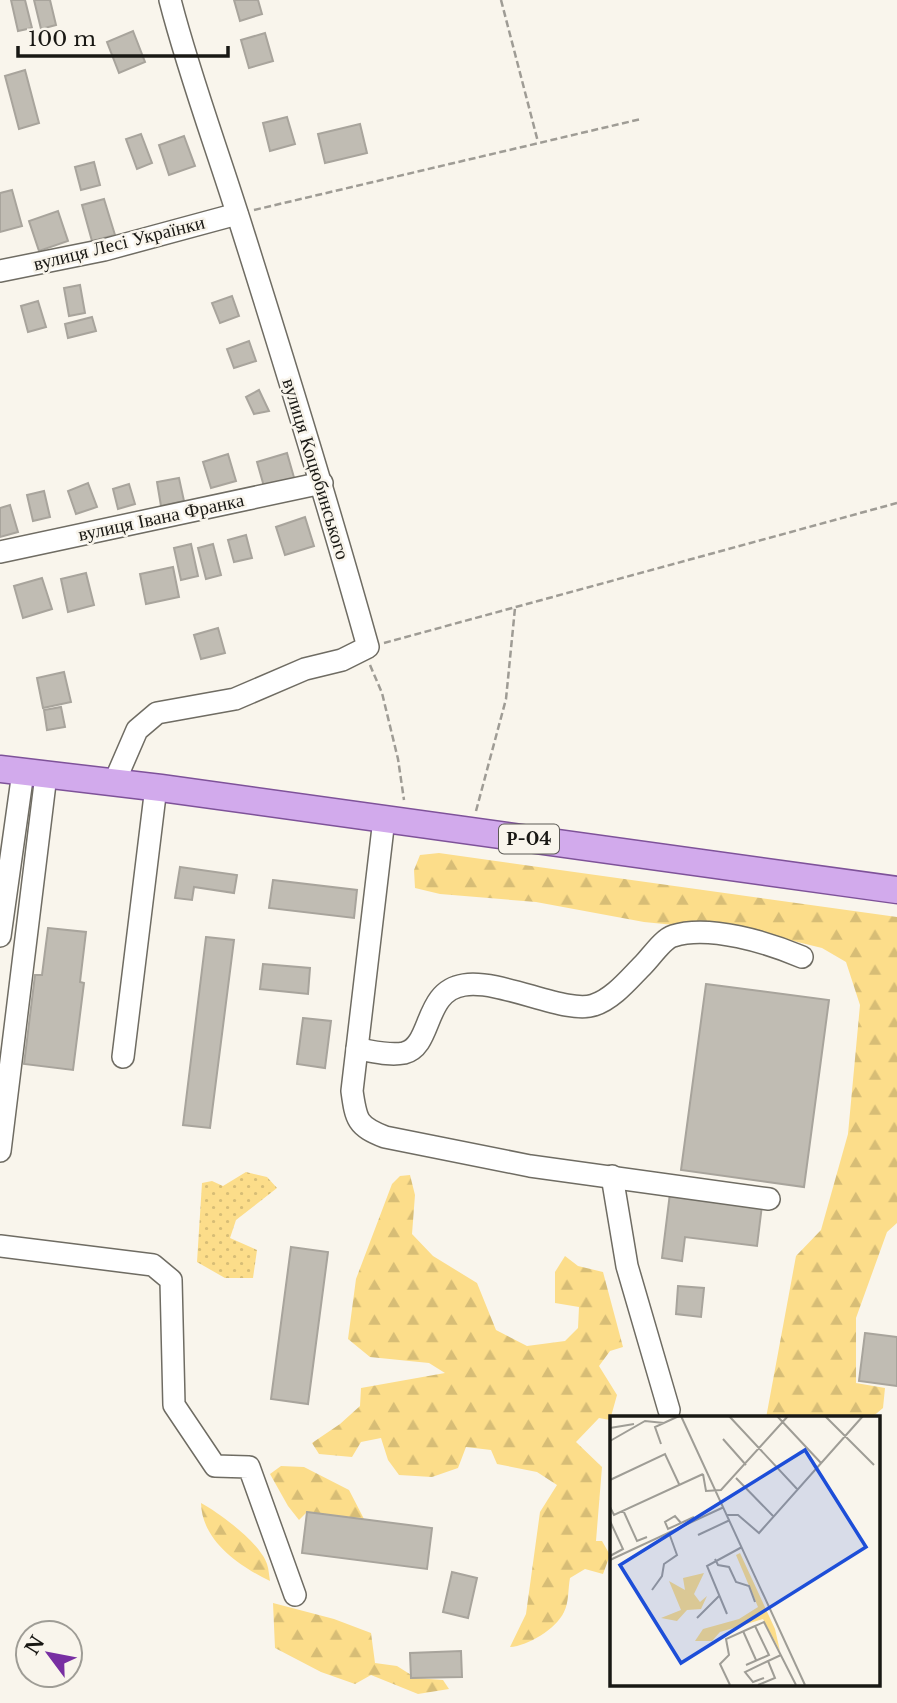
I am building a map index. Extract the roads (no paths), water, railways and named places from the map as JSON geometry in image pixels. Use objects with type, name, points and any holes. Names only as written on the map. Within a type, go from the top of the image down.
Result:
[{"type":"main road","name":"Р-04","points":[[23,772],[158,787],[897,890]]},
{"type":"street","name":"вулиця Коцюбинського","points":[[114,783],[137,730],[157,713],[235,699],[305,669],[342,660],[368,648],[322,483],[204,119],[170,0]]},
{"type":"street","name":"вулиця Лесі Українки","points":[[0,271],[104,250],[237,214]]},
{"type":"street","name":"вулиця Івана Франка","points":[[0,552],[322,483]]},
{"type":"street","points":[[0,936],[23,772]]},
{"type":"street","points":[[0,1151],[23,772]]},
{"type":"street","points":[[123,1058],[158,787]]},
{"type":"street","points":[[394,820],[356,1049],[352,1091],[356,1117],[366,1130],[384,1137],[530,1166],[769,1199]]},
{"type":"street","points":[[356,1049],[390,1054],[407,1052],[421,1039],[432,1009],[443,995],[463,985],[492,986],[579,1007],[594,1005],[613,994],[671,936],[695,932],[751,939],[802,957]]},
{"type":"street","points":[[612,1176],[626,1266],[669,1410]]},
{"type":"street","points":[[0,1246],[153,1265],[171,1280],[174,1405],[215,1466],[249,1467],[295,1595]]}]
